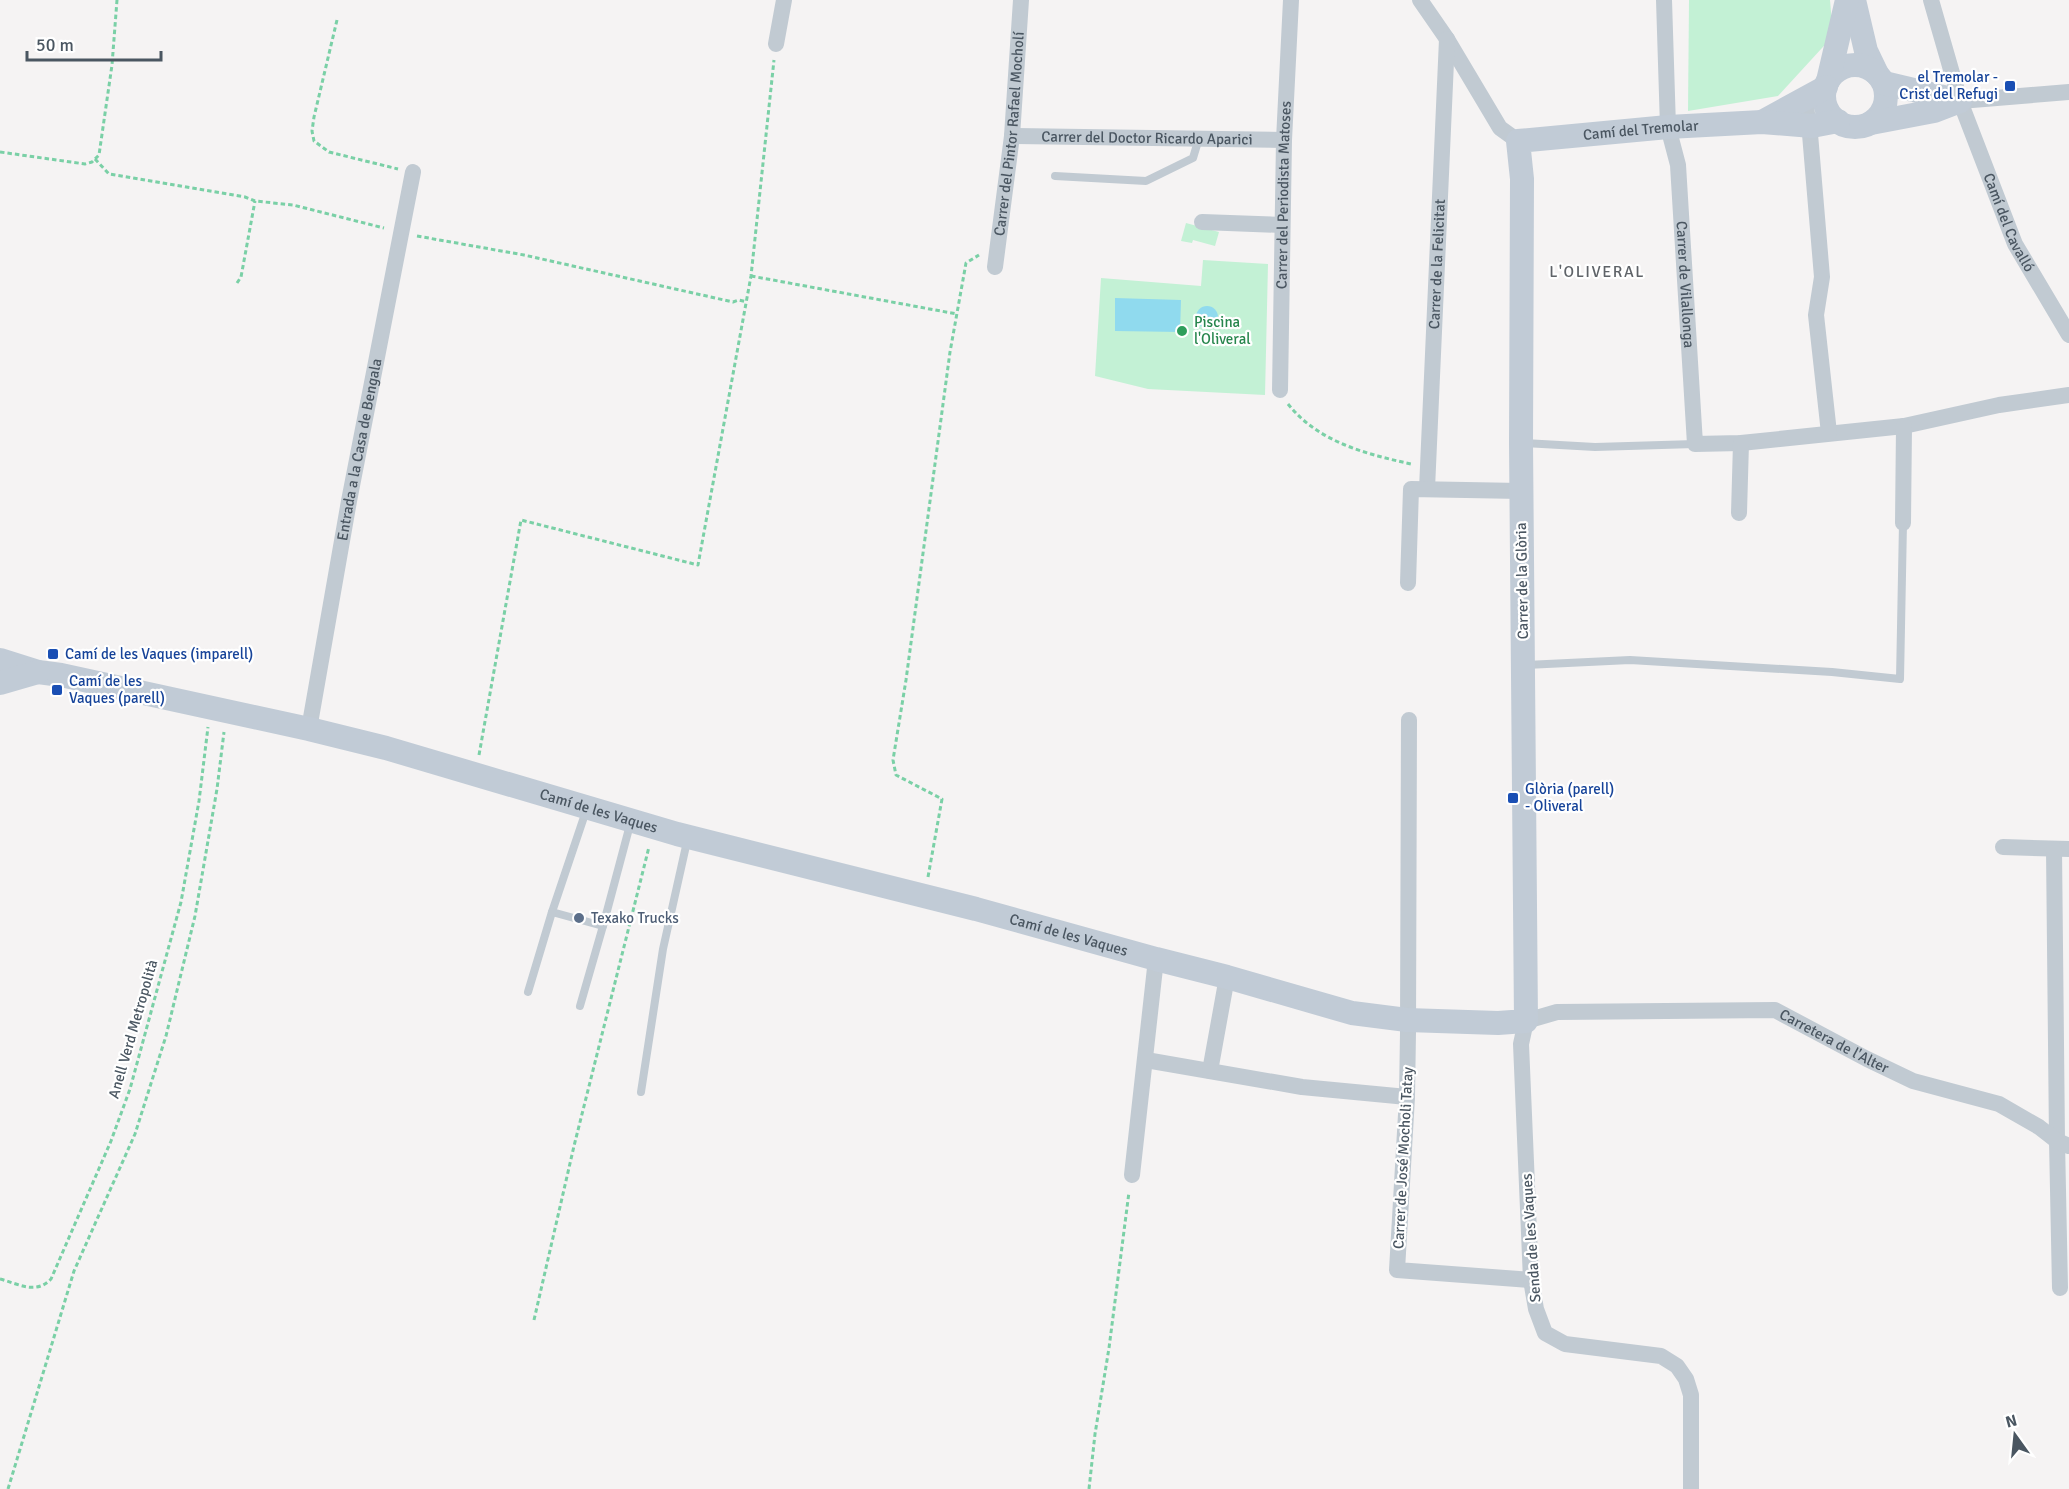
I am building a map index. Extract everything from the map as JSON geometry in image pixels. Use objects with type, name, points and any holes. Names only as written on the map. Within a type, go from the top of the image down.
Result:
[{"type":"street","points":[[776,44],[784,0]]},
{"type":"street","name":"Carrer del Pintor Rafael Mocholí","points":[[995,267],[1011,136],[1021,0]]},
{"type":"street","name":"Carrer del Periodista Matoses","points":[[1280,390],[1284,140],[1291,0]]},
{"type":"street","points":[[1420,0],[1447,39],[1500,128],[1518,141]]},
{"type":"street","name":"Carrer de Vilallonga","points":[[1664,0],[1668,127],[1678,165],[1695,444]]},
{"type":"street","points":[[1847,0],[1827,84],[1825,103],[1830,114],[1848,126],[1860,126],[1934,111],[1959,101],[2069,92]]},
{"type":"street","points":[[1854,0],[1866,51],[1887,94],[1880,116],[1871,123]]},
{"type":"street","name":"Camí del Cavalló","points":[[1931,0],[1959,101],[2015,244],[2069,335]]},
{"type":"street","name":"Carrer de la Felicitat","points":[[1408,583],[1419,489],[1427,468],[1447,39]]},
{"type":"street","points":[[1827,84],[1836,72],[1845,66],[1857,65],[1868,67],[1881,78],[1959,101]]},
{"type":"street","name":"Camí del Tremolar","points":[[1762,122],[1805,100],[1827,84]]},
{"type":"street","points":[[1805,100],[1822,277],[1816,315],[1829,433]]},
{"type":"street","name":"Camí del Tremolar","points":[[1518,141],[1668,127],[1762,122],[1809,130],[1838,121]]},
{"type":"street","name":"Carrer del Doctor Ricardo Aparici","points":[[1011,136],[1284,140]]},
{"type":"street","name":"Carrer de la Glòria","points":[[1518,141],[1522,179],[1521,491],[1526,1021]]},
{"type":"street","name":"Entrada a la Casa de Bengala","points":[[309,729],[349,501],[413,172]]},
{"type":"street","points":[[1202,222],[1282,225]]},
{"type":"street","points":[[1695,444],[1741,443],[1904,426],[2000,405],[2069,395]]},
{"type":"street","points":[[1903,523],[1904,426]]},
{"type":"street","points":[[1739,513],[1741,443]]},
{"type":"street","points":[[1419,489],[1521,491]]},
{"type":"street","name":"Camí de les Vaques","points":[[0,660],[38,672],[62,675],[218,715],[309,729],[688,837],[925,896],[1352,1013],[1407,1020],[1498,1023],[1526,1021]]},
{"type":"street","name":"Camí de les Vaques","points":[[0,683],[38,672]]},
{"type":"street","name":"Carrer de José Mocholi Tatay","points":[[1409,720],[1407,1097],[1397,1270],[1531,1280]]},
{"type":"street","points":[[2003,847],[2061,849],[2063,1143],[2060,1288]]},
{"type":"street","points":[[1132,1175],[1156,959]]},
{"type":"street","points":[[1210,1071],[1227,977]]},
{"type":"street","name":"Carretera de l'Alter","points":[[1526,1021],[1557,1012],[1775,1010],[1913,1081],[1999,1104],[2063,1143]]},
{"type":"street","name":"Senda de les Vaques","points":[[1526,1021],[1521,1044],[1531,1280],[1536,1309],[1545,1333],[1565,1344],[1661,1356],[1677,1366],[1686,1378],[1691,1395],[1691,1489]]},
{"type":"street","points":[[1146,1060],[1302,1087],[1407,1097]]},
{"type":"lane","points":[[1055,176],[1146,181],[1193,158],[1198,138]]},
{"type":"lane","points":[[1521,442],[1595,447],[1695,444]]},
{"type":"lane","points":[[1523,666],[1630,660],[1832,672],[1900,679],[1903,523]]},
{"type":"lane","points":[[528,992],[552,912],[588,808]]},
{"type":"lane","points":[[580,1006],[631,820]]},
{"type":"lane","points":[[641,1092],[663,949],[688,837]]},
{"type":"lane","points":[[552,912],[603,926]]},
{"type":"path","points":[[0,152],[85,164],[99,155],[112,65],[117,0]]},
{"type":"path","points":[[337,20],[314,117],[312,131],[314,141],[329,152],[413,172]]},
{"type":"path","points":[[476,775],[521,520],[698,565],[751,276],[776,44]]},
{"type":"path","points":[[95,159],[109,174],[245,197],[255,201],[293,205],[402,233],[524,255],[733,302],[747,302]]},
{"type":"path","points":[[237,283],[241,277],[255,201]]},
{"type":"path","points":[[925,896],[942,799],[896,776],[893,760],[948,363],[966,263],[998,243]]},
{"type":"path","points":[[751,276],[957,314]]},
{"type":"path","points":[[1280,390],[1283,398],[1299,417],[1336,442],[1363,454],[1427,468]]},
{"type":"path","points":[[8,1489],[74,1271],[135,1134],[166,1036],[195,916],[217,789],[218,715]]},
{"type":"path","name":"Anell Verd Metropolità","points":[[0,1279],[36,1289],[45,1286],[51,1279],[115,1130],[130,1089],[181,902],[199,801],[218,715]]},
{"type":"path","points":[[534,1320],[585,1101],[654,827]]},
{"type":"path","points":[[1089,1489],[1132,1175]]},
{"type":"green space","points":[[1689,0],[1830,0],[1833,36],[1778,96],[1688,111]]},
{"type":"green space","points":[[1186,223],[1219,232],[1215,246],[1193,240],[1192,243],[1181,241]]},
{"type":"green space","name":"Piscina l'Oliveral","points":[[1203,260],[1268,264],[1265,395],[1148,389],[1095,376],[1101,278],[1201,286]]},
{"type":"water","points":[[1115,298],[1181,300],[1180,332],[1115,331]]},
{"type":"water","points":[[1203,306],[1211,306],[1218,313],[1218,321],[1211,328],[1203,328],[1196,321],[1196,313]]},
{"type":"place","name":"el Tremolar - Crist del Refugi","points":[[2010,86]]},
{"type":"place","name":"Piscina l'Oliveral","points":[[1182,331]]},
{"type":"place","name":"Camí de les Vaques (imparell)","points":[[53,654]]},
{"type":"place","name":"Camí de les Vaques (parell)","points":[[57,690]]},
{"type":"place","name":"Glòria (parell) - Oliveral","points":[[1513,798]]},
{"type":"place","name":"Texako Trucks","points":[[579,918]]},
{"type":"district","name":"L'OLIVERAL","points":[[1597,271]]}]
